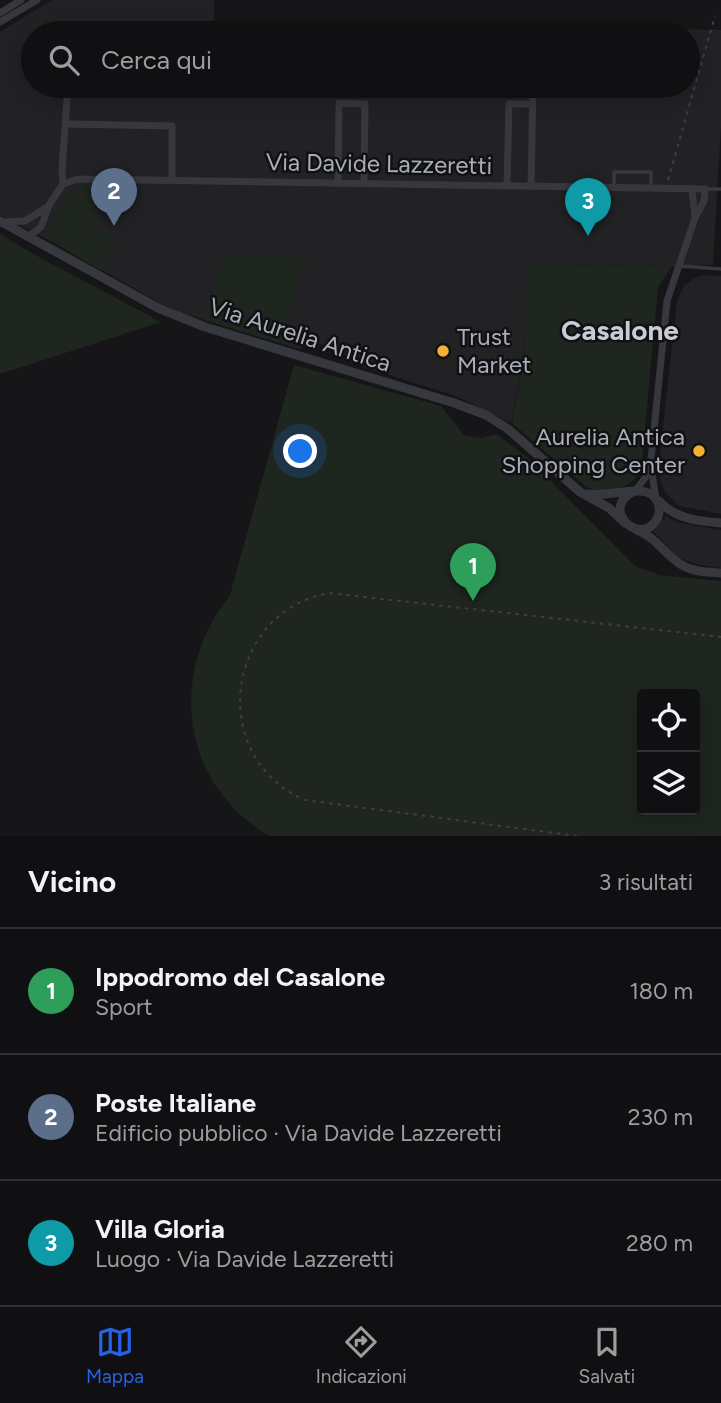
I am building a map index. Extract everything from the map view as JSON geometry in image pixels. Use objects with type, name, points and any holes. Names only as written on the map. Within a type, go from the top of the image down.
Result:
[{"type":"street","points":[[0,13],[21,0]]},
{"type":"street","points":[[0,22],[37,0]]},
{"type":"street","points":[[44,246],[41,227],[49,205],[63,184],[67,98]]},
{"type":"street","points":[[531,186],[533,98]]},
{"type":"street","points":[[338,183],[339,103],[365,104],[363,183]]},
{"type":"street","points":[[507,186],[509,104],[533,104]]},
{"type":"street","points":[[66,124],[172,127],[172,180]]},
{"type":"street","name":"Via Davide Lazzeretti","points":[[63,184],[78,178],[705,189]]},
{"type":"street","points":[[625,523],[621,517],[621,504],[648,474],[666,309],[695,218],[704,201],[705,189]]},
{"type":"street","points":[[692,190],[695,218]]},
{"type":"street","points":[[1,222],[19,223],[34,217],[49,205]]},
{"type":"street","points":[[28,237],[34,217]]},
{"type":"street","name":"Via Aurelia Antica","points":[[1,222],[158,308],[205,327],[486,415],[526,444],[580,492],[609,508],[625,523],[652,537],[683,565],[721,573]]},
{"type":"street","points":[[28,237],[41,227]]},
{"type":"street","points":[[636,529],[649,527],[660,512],[651,459]]},
{"type":"street","points":[[580,492],[602,496],[646,491],[672,512],[686,519],[721,523]]},
{"type":"lane","points":[[614,187],[614,172],[651,172],[651,188]]},
{"type":"lane","name":"Via Davide Lazzeretti","points":[[705,189],[721,189]]},
{"type":"lane","points":[[680,266],[721,269]]},
{"type":"path","points":[[700,69],[715,16]]},
{"type":"path","points":[[666,188],[692,98]]},
{"type":"path","points":[[577,836],[305,800],[291,793],[261,765],[243,729],[240,709],[241,680],[255,643],[274,621],[289,609],[329,593],[721,637]]},
{"type":"shaded area","points":[[52,0],[214,0],[214,21],[21,21],[21,98],[700,98],[700,30],[721,30],[721,125],[713,265],[671,267],[528,263],[524,357],[511,423],[456,396],[351,363],[341,350],[313,342],[299,349],[182,313],[0,215],[0,32]]},
{"type":"shaded area","points":[[81,186],[94,186],[94,228],[115,241],[100,270],[56,244],[50,231],[53,217],[63,198]]},
{"type":"shaded area","points":[[0,234],[28,251],[161,322],[0,374]]},
{"type":"shaded area","points":[[222,255],[305,256],[280,343],[204,320]]},
{"type":"shaded area","points":[[528,263],[671,267],[658,288],[641,471],[623,487],[600,491],[585,486],[512,423],[524,357]]},
{"type":"shaded area","points":[[703,275],[721,276],[721,514],[679,506],[664,491],[658,472],[677,301],[684,286]]},
{"type":"shaded area","points":[[294,365],[441,406],[464,435],[481,438],[497,434],[529,459],[635,566],[659,575],[721,581],[721,836],[269,836],[239,814],[217,787],[201,757],[193,725],[192,692],[197,658],[210,626],[230,595]]},
{"type":"shaded area","points":[[666,516],[676,522],[721,530],[721,568],[699,565],[679,558],[653,531]]},
{"type":"place","name":"Poste Italiane","points":[[114,226]]},
{"type":"place","name":"Villa Gloria","points":[[588,236]]},
{"type":"place","name":"Trust Market","points":[[443,351]]},
{"type":"place","name":"Aurelia Antica Shopping Center","points":[[699,451]]},
{"type":"place","name":"Ippodromo del Casalone","points":[[473,601]]},
{"type":"district","name":"Casalone","points":[[620,330]]}]
